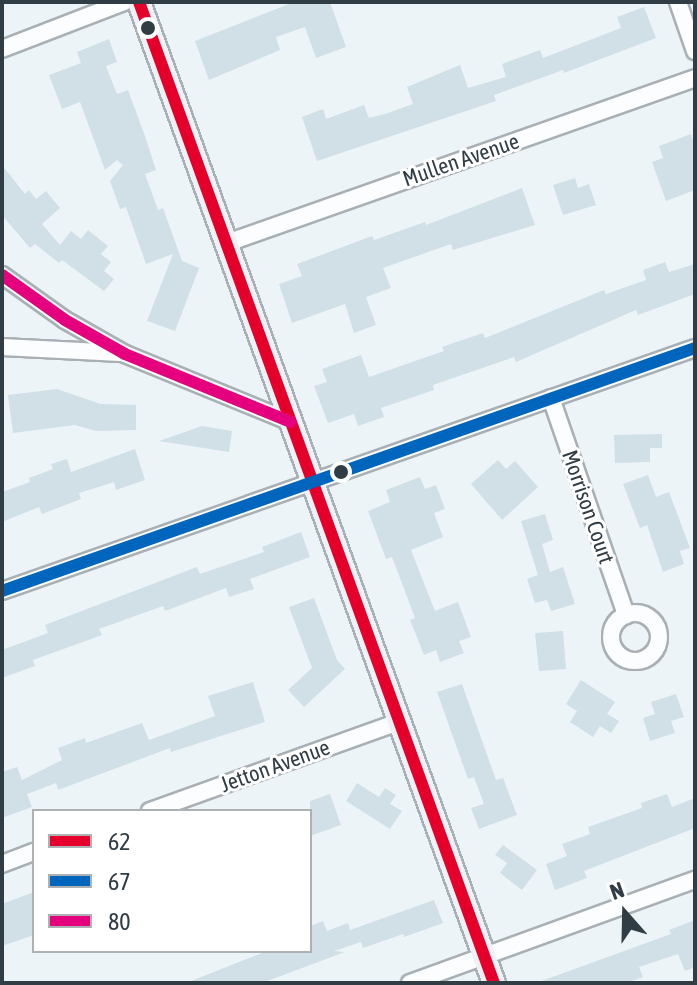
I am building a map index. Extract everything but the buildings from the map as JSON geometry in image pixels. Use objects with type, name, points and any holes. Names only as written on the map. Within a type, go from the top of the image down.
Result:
[{"type":"street","points":[[2,49],[124,2]]},
{"type":"street","points":[[139,2],[494,983]]},
{"type":"street","points":[[678,2],[695,51]]},
{"type":"street","name":"Mullen Avenue","points":[[227,243],[695,78]]},
{"type":"street","points":[[2,275],[65,320],[125,354],[291,422]]},
{"type":"street","points":[[2,347],[125,354]]},
{"type":"street","points":[[2,591],[695,348]]},
{"type":"street","name":"Morrison Court","points":[[551,398],[626,615]]},
{"type":"street","name":"Jetton Avenue","points":[[156,809],[399,722]]},
{"type":"street","points":[[2,864],[32,853]]},
{"type":"street","points":[[410,983],[695,880]]},
{"type":"transit line","name":"62","points":[[139,2],[494,983]]},
{"type":"transit line","name":"80","points":[[2,275],[65,320],[125,354],[291,422]]},
{"type":"transit line","name":"67","points":[[2,591],[695,348]]}]
